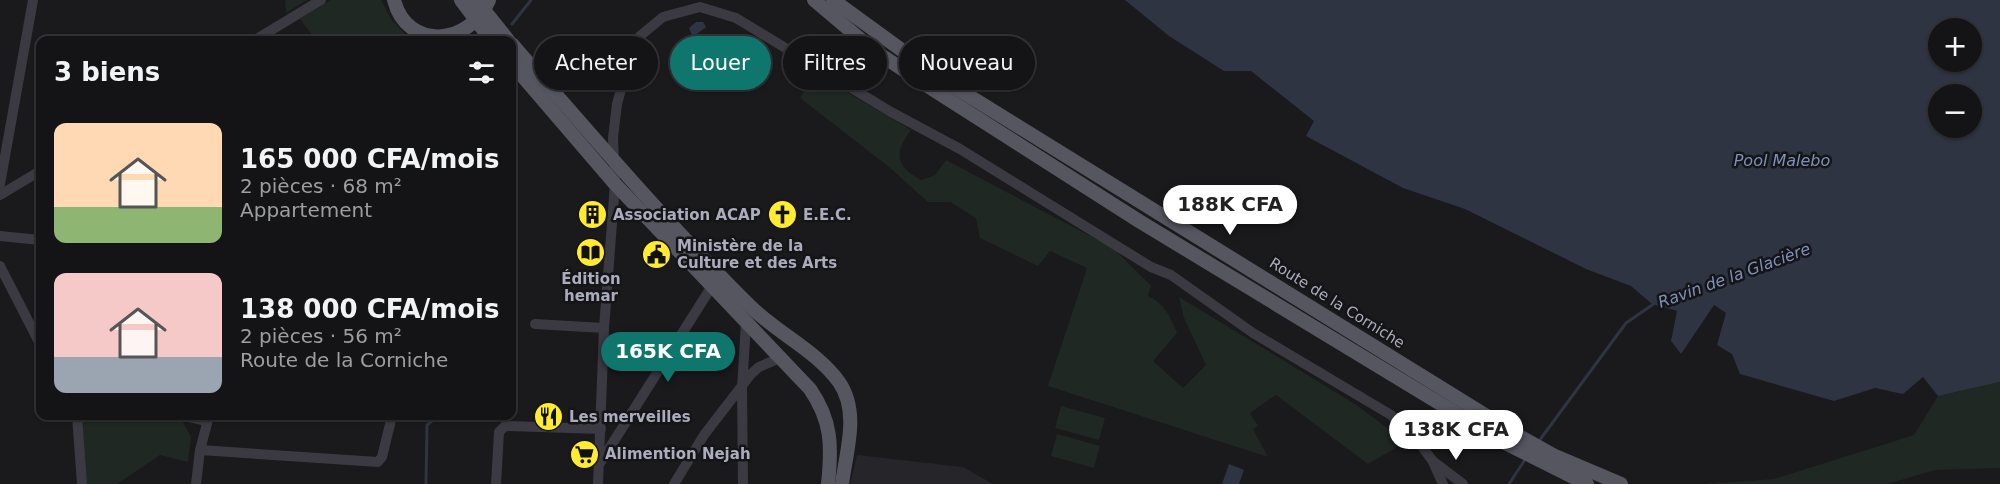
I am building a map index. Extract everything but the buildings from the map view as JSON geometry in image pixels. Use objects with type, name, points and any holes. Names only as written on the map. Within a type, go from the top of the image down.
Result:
[{"type":"main road","points":[[394,0],[402,17],[421,36]]},
{"type":"main road","points":[[461,0],[483,12],[490,36]]},
{"type":"main road","points":[[476,0],[483,12],[504,36]]},
{"type":"main road","name":"Route de la Corniche","points":[[814,0],[872,49],[1139,221],[1505,443],[1587,484]]},
{"type":"main road","name":"Route de la Corniche","points":[[833,0],[940,78],[1210,242],[1510,430],[1555,456],[1621,484]]},
{"type":"main road","points":[[451,36],[483,12]]},
{"type":"main road","points":[[516,48],[750,306],[826,368],[840,383],[848,407],[850,430],[842,484]]},
{"type":"main road","points":[[516,69],[615,184],[810,389],[826,418],[830,444],[828,484]]},
{"type":"street","points":[[0,184],[33,0]]},
{"type":"street","points":[[262,36],[321,0]]},
{"type":"street","points":[[598,484],[604,328],[615,184],[616,160],[613,138],[617,104],[627,64],[640,36],[663,17],[700,7],[719,11],[792,50],[891,112],[960,149],[1151,267],[1171,275],[1253,333],[1391,415],[1432,460],[1463,484]]},
{"type":"street","points":[[0,195],[36,173]]},
{"type":"street","points":[[0,236],[36,240]]},
{"type":"street","points":[[0,266],[36,336]]},
{"type":"street","points":[[600,464],[712,286]]},
{"type":"street","points":[[742,484],[742,389],[746,322]]},
{"type":"street","points":[[535,324],[604,328]]},
{"type":"street","points":[[674,484],[704,435],[759,367],[782,357]]},
{"type":"street","points":[[77,420],[82,484]]},
{"type":"street","points":[[196,484],[200,450],[208,420]]},
{"type":"street","points":[[200,450],[378,462],[382,457],[391,420]]},
{"type":"street","points":[[496,484],[499,432],[505,426],[601,429]]},
{"type":"street","points":[[1432,460],[1443,484]]},
{"type":"shaded area","points":[[285,0],[307,0],[286,13]]},
{"type":"shaded area","points":[[331,0],[381,0],[391,19],[405,34],[405,36],[313,36],[300,19]]},
{"type":"shaded area","points":[[805,90],[844,90],[911,130],[905,138],[900,158],[906,170],[912,175],[921,180],[935,175],[946,160],[1113,248],[1151,286],[1148,296],[1163,307],[1172,321],[1177,333],[1153,361],[1183,388],[1206,365],[1184,318],[1179,297],[1355,404],[1406,442],[1368,464],[1276,395],[1250,413],[1258,426],[1253,429],[1268,457],[1048,386],[1087,268],[1050,251],[1038,266],[980,238],[976,218],[950,202],[928,202],[889,167],[800,98]]},
{"type":"shaded area","points":[[2000,382],[2000,468],[1935,470],[1888,484],[1705,484],[1774,479],[1914,435],[1938,396]]},
{"type":"shaded area","points":[[1061,406],[1105,418],[1099,440],[1055,428]]},
{"type":"shaded area","points":[[81,420],[176,420],[183,422],[191,437],[188,462],[160,455],[117,484],[86,484]]},
{"type":"shaded area","points":[[1057,434],[1100,446],[1094,468],[1051,456]]},
{"type":"shaded area","points":[[857,455],[963,467],[993,484],[850,484]]},
{"type":"water","name":"Pool Malebo","points":[[1125,0],[2000,0],[2000,382],[1938,396],[1923,377],[1903,394],[1875,388],[1834,401],[1740,374],[1732,354],[1717,345],[1726,313],[1714,305],[1681,354],[1671,341],[1677,311],[1652,304],[1631,286],[1586,269],[1465,209],[1403,188],[1306,136],[1314,121],[1251,71],[1224,71],[1169,36]]},
{"type":"water","points":[[696,22],[703,22],[706,27],[694,36],[689,28]]},
{"type":"water","points":[[1229,464],[1244,470],[1239,484],[1222,484]]},
{"type":"waterway","points":[[512,24],[531,0]]},
{"type":"waterway","name":"Ravin de la Glacière","points":[[1539,441],[1626,323],[1655,303]]},
{"type":"waterway","points":[[426,484],[427,425],[433,420]]},
{"type":"waterway","name":"Ravin de la Glacière","points":[[1509,484],[1526,458]]},
{"type":"place","name":"Association ACAP","points":[[592,215]]},
{"type":"place","name":"E.E.C.","points":[[782,215]]},
{"type":"place","name":"Édition hemar","points":[[591,252]]},
{"type":"place","name":"Ministère de la Culture et des Arts","points":[[656,255]]},
{"type":"place","name":"Les merveilles","points":[[548,417]]},
{"type":"place","name":"Alimention Nejah","points":[[584,454]]}]
